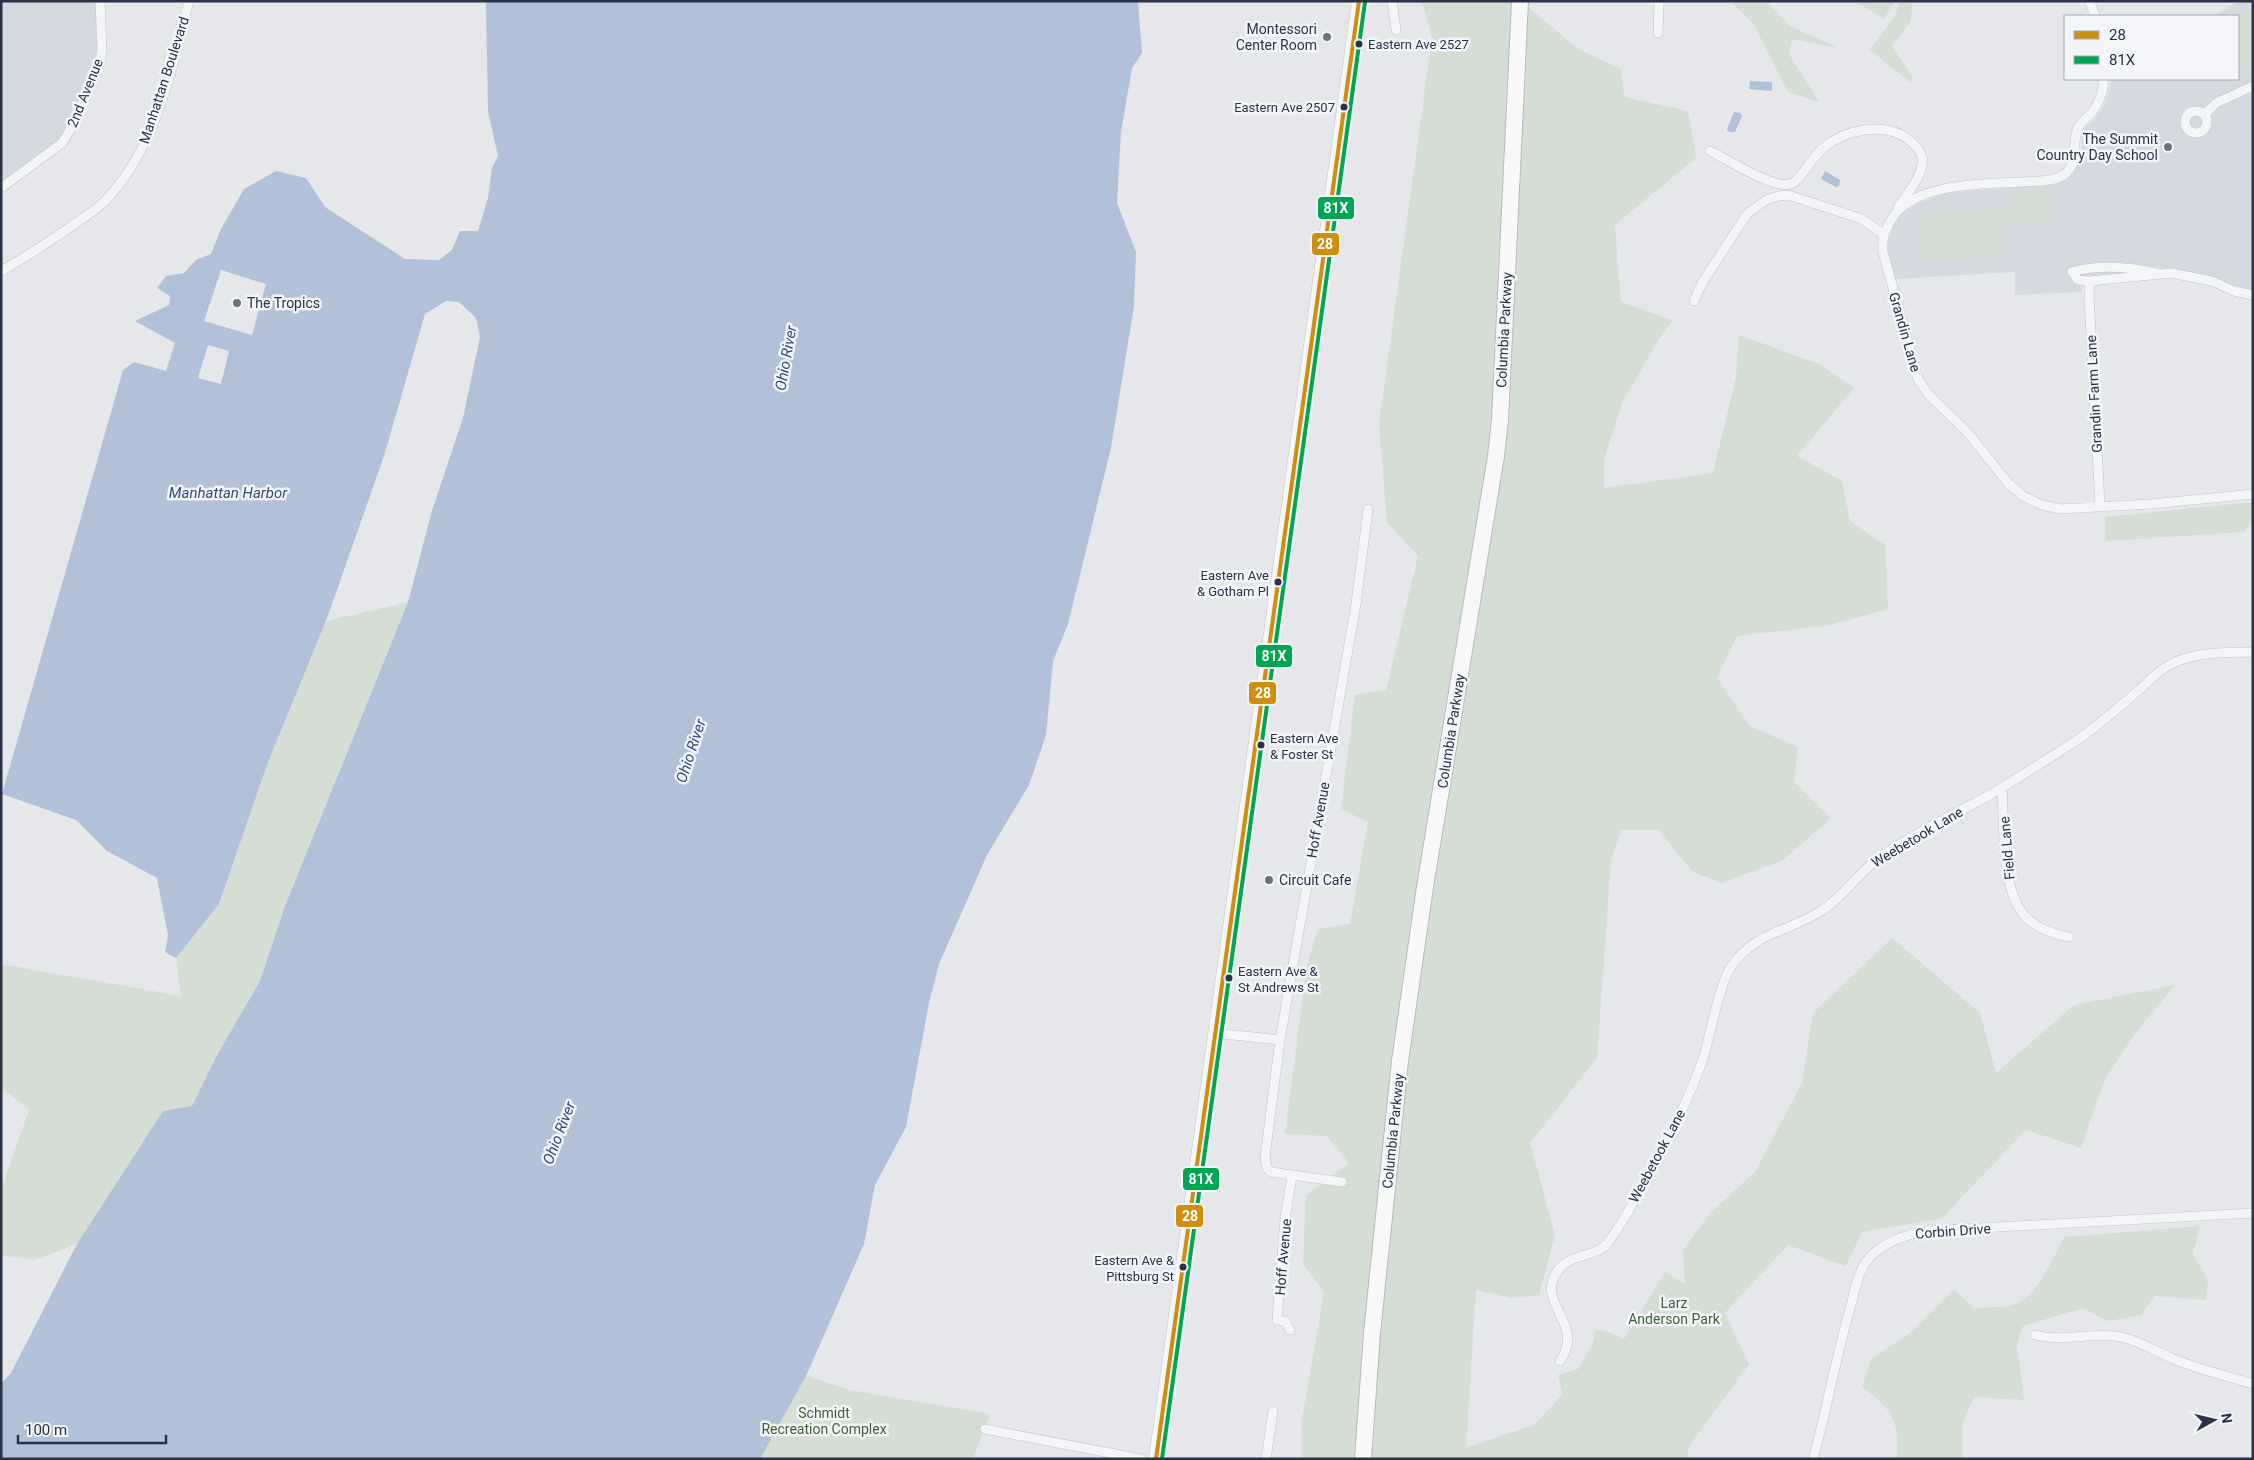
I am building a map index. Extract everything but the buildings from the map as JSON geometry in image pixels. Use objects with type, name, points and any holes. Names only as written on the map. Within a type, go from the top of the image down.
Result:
[{"type":"highway","name":"Columbia Parkway","points":[[1363,1459],[1372,1333],[1400,1061],[1425,887],[1497,447],[1520,1]]},
{"type":"main road","points":[[1156,1459],[1359,1]]},
{"type":"street","name":"2nd Avenue","points":[[1,188],[62,142],[75,122],[100,61],[102,49],[100,1]]},
{"type":"street","name":"Manhattan Boulevard","points":[[1,271],[23,259],[102,204],[128,174],[146,142],[172,64],[189,1]]},
{"type":"street","points":[[1392,1],[1396,30]]},
{"type":"street","points":[[1658,33],[1659,1]]},
{"type":"street","points":[[2090,1],[2095,15]]},
{"type":"street","points":[[1897,210],[1922,196],[1944,189],[2058,178],[2071,167],[2074,160],[2078,127],[2093,112],[2099,101],[2104,80]]},
{"type":"street","points":[[2204,115],[2216,103],[2253,86]]},
{"type":"street","points":[[1694,302],[1702,283],[1747,214],[1754,207],[1778,196],[1797,197],[1862,219],[1883,234],[1920,174],[1922,158],[1914,144],[1894,133],[1864,130],[1841,137],[1816,154],[1798,180],[1789,185],[1775,183],[1710,151]]},
{"type":"street","name":"Grandin Lane","points":[[1883,234],[1883,252],[1918,379],[1928,394],[1968,433],[2008,483],[2023,496],[2042,505],[2060,508],[2198,500],[2253,494]]},
{"type":"street","points":[[2156,273],[2124,269],[2083,269],[2072,272],[2078,280],[2090,281],[2171,273],[2212,281],[2234,291],[2253,295]]},
{"type":"street","name":"Grandin Farm Lane","points":[[2090,281],[2089,296],[2100,506]]},
{"type":"street","name":"Hoff Avenue","points":[[1290,1330],[1285,1321],[1278,1320],[1290,1175],[1271,1172],[1264,1162],[1280,1040],[1356,604],[1368,509]]},
{"type":"street","name":"Weebetook Lane","points":[[1560,1361],[1566,1352],[1568,1334],[1551,1295],[1554,1277],[1560,1268],[1569,1261],[1605,1246],[1631,1206],[1668,1140],[1694,1082],[1710,1035],[1724,982],[1736,960],[1759,939],[1806,920],[1823,910],[1881,856],[1934,823],[2002,786],[2070,745],[2101,722],[2166,667],[2194,656],[2253,652]]},
{"type":"street","name":"Field Lane","points":[[2002,786],[2007,874],[2016,902],[2024,915],[2034,923],[2045,930],[2069,937]]},
{"type":"street","points":[[1215,1033],[1280,1040]]},
{"type":"street","points":[[1290,1175],[1342,1182]]},
{"type":"street","name":"Corbin Drive","points":[[1813,1459],[1843,1330],[1859,1277],[1866,1263],[1886,1244],[1926,1231],[2253,1213]]},
{"type":"street","points":[[2035,1335],[2060,1339],[2102,1335],[2116,1336],[2130,1340],[2184,1364],[2253,1384]]},
{"type":"street","points":[[1266,1459],[1273,1411]]},
{"type":"street","points":[[985,1430],[1141,1459]]},
{"type":"shaded area","points":[[98,1],[98,46],[95,63],[82,100],[60,139],[1,183],[1,2]]},
{"type":"shaded area","name":"The Summit Country Day School","points":[[2238,1],[2253,1],[2253,293],[2185,275],[2081,282],[2082,292],[2014,295],[2015,272],[1895,279],[1887,247],[1893,226],[1902,213],[1918,203],[1947,193],[2050,184],[2069,176],[2076,169],[2082,155],[2082,131],[2095,119],[2104,106],[2112,80],[2239,80],[2239,15],[2216,15]]},
{"type":"green space","name":"Larz Anderson Park","points":[[1422,1],[1521,1],[1578,49],[1621,69],[1624,97],[1688,111],[1696,158],[1615,225],[1621,302],[1673,320],[1659,339],[1622,403],[1604,460],[1604,488],[1713,473],[1736,377],[1739,335],[1819,364],[1854,388],[1797,456],[1842,481],[1850,521],[1885,545],[1888,609],[1830,625],[1737,636],[1717,678],[1750,726],[1798,747],[1794,782],[1831,818],[1783,860],[1722,883],[1693,872],[1658,830],[1621,830],[1611,860],[1597,1058],[1530,1143],[1555,1235],[1539,1295],[1511,1298],[1476,1290],[1466,1448],[1534,1425],[1562,1394],[1558,1375],[1578,1369],[1593,1343],[1596,1330],[1600,1331],[1602,1329],[1624,1339],[1665,1272],[1685,1284],[1683,1250],[1711,1212],[1755,1172],[1802,1083],[1813,1013],[1892,938],[1980,1013],[1996,1073],[2074,1005],[2175,985],[2135,1034],[2105,1079],[2081,1148],[2026,1130],[1941,1219],[1862,1232],[1846,1266],[1788,1245],[1725,1313],[1749,1364],[1690,1445],[1686,1459],[1302,1459],[1301,1425],[1324,1292],[1303,1264],[1306,1195],[1349,1163],[1327,1136],[1285,1134],[1307,965],[1318,929],[1350,924],[1368,822],[1341,809],[1355,695],[1386,690],[1418,556],[1387,522],[1379,424],[1432,38]]},
{"type":"green space","points":[[1730,1],[1766,1],[1790,26],[1838,48],[1792,39],[1789,54],[1819,102],[1788,92],[1754,25]]},
{"type":"green space","points":[[1855,1],[1895,1],[1884,19]]},
{"type":"green space","points":[[1899,1],[1912,1],[1911,21],[1892,46],[1912,76],[1911,83],[1870,50],[1896,14]]},
{"type":"green space","points":[[2248,12],[2253,18],[2253,64],[2239,68],[2239,17]]},
{"type":"green space","points":[[2052,188],[2054,221],[1986,225],[1987,227],[2005,226],[2005,257],[1927,259],[1920,253],[1920,220],[1926,212],[2007,209],[2011,206],[2012,191]]},
{"type":"green space","points":[[2253,502],[2253,519],[2244,532],[2106,541],[2105,517]]},
{"type":"green space","points":[[408,602],[285,906],[260,981],[216,1057],[192,1106],[163,1111],[77,1244],[34,1260],[1,1255],[1,1190],[29,1110],[1,1087],[1,964],[181,996],[176,958],[219,904],[268,762],[326,621]]},
{"type":"green space","points":[[2200,1226],[2193,1254],[2208,1280],[2206,1300],[2155,1296],[2141,1315],[2108,1321],[2083,1308],[2023,1326],[2017,1342],[2024,1400],[1974,1397],[1963,1422],[1963,1459],[1897,1459],[1897,1434],[1892,1417],[1881,1402],[1862,1387],[1871,1359],[1910,1333],[1954,1289],[1973,1308],[2001,1307],[2016,1304],[2024,1300],[2038,1284],[2064,1237]]},
{"type":"green space","name":"Schmidt Recreation Complex","points":[[806,1376],[850,1390],[990,1414],[973,1459],[760,1459]]},
{"type":"water","points":[[486,1],[1138,1],[1142,53],[1132,68],[1121,132],[1117,203],[1136,252],[1134,306],[1111,448],[1068,624],[1053,661],[1046,735],[1029,785],[987,855],[939,964],[929,1003],[906,1127],[875,1185],[864,1244],[806,1376],[760,1459],[1,1459],[1,1384],[11,1373],[77,1244],[163,1111],[192,1106],[216,1057],[260,981],[285,906],[408,602],[432,511],[463,418],[480,337],[476,318],[459,302],[446,301],[425,314],[384,456],[326,621],[268,762],[219,904],[176,958],[165,952],[168,935],[157,878],[107,851],[76,820],[2,794],[123,370],[134,362],[166,371],[175,343],[135,321],[169,305],[170,296],[157,288],[166,276],[184,273],[196,260],[211,254],[221,229],[244,189],[276,171],[306,178],[325,207],[405,259],[439,260],[452,250],[460,231],[478,231],[488,198],[492,168],[498,156],[488,111]]},
{"type":"water","points":[[1750,81],[1772,82],[1772,91],[1749,89]]},
{"type":"water","points":[[1734,112],[1740,113],[1742,116],[1735,132],[1729,132],[1727,129]]},
{"type":"water","points":[[1825,171],[1840,180],[1839,186],[1836,187],[1821,179]]},
{"type":"pier","name":"The Tropics","points":[[221,270],[266,284],[252,335],[204,321]]},
{"type":"pier","points":[[208,345],[229,351],[221,384],[198,378]]},
{"type":"transit line","name":"28","points":[[1156,1459],[1359,1]]},
{"type":"transit line","name":"81X","points":[[1162,1459],[1365,2]]},
{"type":"place","name":"Montessori Center Room","points":[[1327,37]]},
{"type":"place","name":"Eastern Ave 2527","points":[[1359,44]]},
{"type":"place","name":"Eastern Ave 2507","points":[[1344,107]]},
{"type":"place","name":"The Summit Country Day School","points":[[2168,147]]},
{"type":"place","name":"The Tropics","points":[[237,303]]},
{"type":"place","name":"Eastern Ave & Gotham Pl","points":[[1278,582]]},
{"type":"place","name":"Eastern Ave & Foster St","points":[[1261,745]]},
{"type":"place","name":"Circuit Cafe","points":[[1269,880]]},
{"type":"place","name":"Eastern Ave & St Andrews St","points":[[1229,978]]},
{"type":"place","name":"Eastern Ave & Pittsburg St","points":[[1183,1267]]},
{"type":"water label","name":"Ohio River","points":[[786,358]]},
{"type":"water label","name":"Manhattan Harbor","points":[[228,493]]},
{"type":"water label","name":"Ohio River","points":[[691,751]]},
{"type":"water label","name":"Ohio River","points":[[559,1133]]}]
